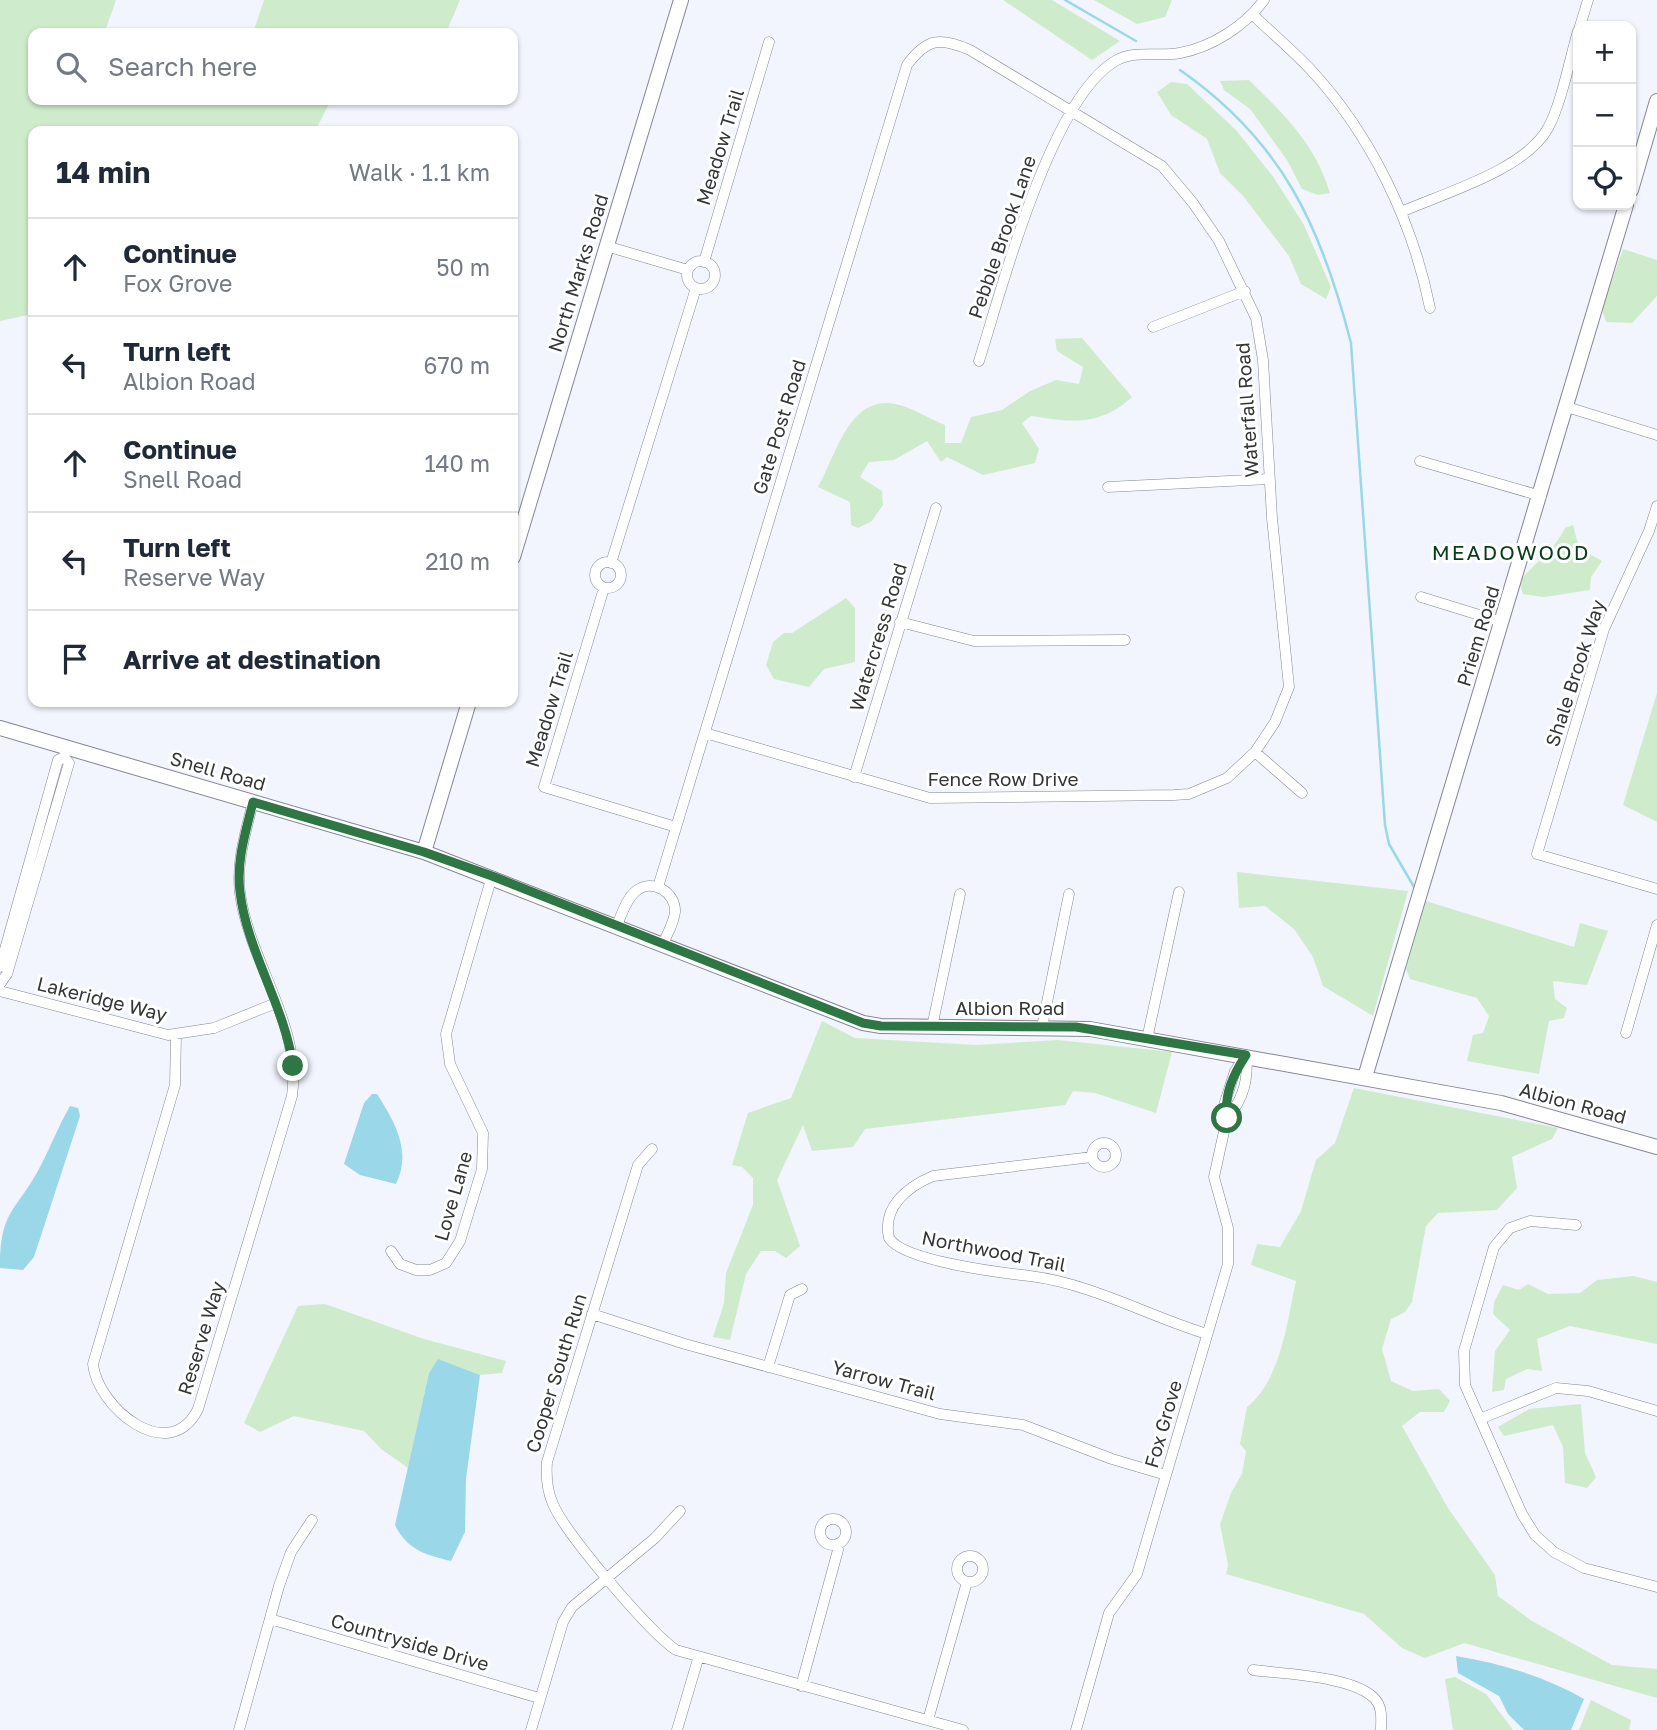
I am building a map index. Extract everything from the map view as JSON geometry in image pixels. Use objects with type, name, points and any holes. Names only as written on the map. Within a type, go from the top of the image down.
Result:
[{"type":"street","name":"North Marks Road","points":[[518,540],[681,0]]},
{"type":"street","name":"Pebble Brook Lane","points":[[979,361],[1043,166],[1073,110],[1099,73],[1119,59],[1180,53],[1214,42],[1253,15],[1264,0]]},
{"type":"street","points":[[1581,21],[1588,0]]},
{"type":"street","points":[[1253,15],[1312,71],[1342,108],[1401,212],[1415,247],[1430,308]]},
{"type":"street","name":"Gate Post Road","points":[[658,887],[907,65],[920,48],[945,40],[985,58]]},
{"type":"street","name":"Meadow Trail","points":[[611,563],[696,288],[707,288],[715,278],[713,269],[704,262],[769,42]]},
{"type":"street","points":[[1401,212],[1510,164],[1538,143],[1549,127],[1573,49]]},
{"type":"street","name":"Waterfall Road","points":[[985,58],[1162,166],[1193,203],[1219,241],[1256,318],[1263,360],[1269,479],[1289,687],[1275,722],[1255,752]]},
{"type":"street","points":[[1636,173],[1657,102]]},
{"type":"street","name":"Priem Road","points":[[1365,1077],[1625,210]]},
{"type":"street","points":[[606,246],[688,270]]},
{"type":"street","points":[[696,288],[687,279],[688,270],[695,263],[704,262]]},
{"type":"street","points":[[1153,327],[1245,291]]},
{"type":"street","points":[[1567,407],[1657,435]]},
{"type":"street","points":[[1420,461],[1541,496]]},
{"type":"street","points":[[1108,487],[1269,479]]},
{"type":"street","name":"Shale Brook Way","points":[[1657,506],[1649,531],[1604,629],[1537,854],[1657,889]]},
{"type":"street","name":"Watercress Road","points":[[854,777],[936,508]]},
{"type":"street","name":"Meadow Trail","points":[[611,563],[620,570],[621,578],[616,586],[604,588],[596,581],[595,573],[602,564],[611,563]]},
{"type":"street","name":"Meadow Trail","points":[[604,588],[544,787],[676,827]]},
{"type":"street","points":[[1422,597],[1502,622]]},
{"type":"street","points":[[900,622],[974,641],[1125,640]]},
{"type":"street","points":[[424,852],[468,707]]},
{"type":"street","name":"Snell Road","points":[[0,728],[66,752],[253,802],[424,852]]},
{"type":"street","name":"Fence Row Drive","points":[[705,733],[911,794],[939,798],[1189,793],[1227,778],[1255,752]]},
{"type":"street","points":[[0,967],[58,760],[66,752],[69,763],[7,974],[1,980]]},
{"type":"street","points":[[1255,752],[1302,793]]},
{"type":"street","name":"Reserve Way","points":[[176,1035],[175,1085],[93,1364],[97,1384],[112,1406],[142,1428],[161,1434],[184,1427],[198,1409],[289,1108],[292,1059],[240,892],[240,863],[253,802]]},
{"type":"street","name":"Albion Road","points":[[424,852],[492,876],[856,1021],[881,1026],[1090,1029],[1502,1103],[1657,1147]]},
{"type":"street","name":"Love Lane","points":[[391,1251],[400,1264],[416,1270],[430,1269],[446,1263],[460,1241],[482,1169],[483,1133],[450,1064],[446,1034],[492,876]]},
{"type":"street","points":[[617,925],[635,892],[646,886],[658,887],[671,897],[675,909],[663,944]]},
{"type":"street","points":[[1147,1039],[1179,892]]},
{"type":"street","points":[[932,1027],[960,894]]},
{"type":"street","points":[[1042,1027],[1069,894]]},
{"type":"street","points":[[1626,1033],[1657,925]]},
{"type":"street","name":"Lakeridge Way","points":[[0,990],[138,1029],[176,1035],[214,1028],[276,1003]]},
{"type":"street","name":"Fox Grove","points":[[1076,1730],[1109,1613],[1137,1574],[1227,1264],[1228,1228],[1214,1177],[1227,1118],[1238,1105],[1248,1073],[1246,1055]]},
{"type":"street","name":"Cooper South Run","points":[[652,1149],[638,1166],[546,1473],[555,1510],[607,1578],[658,1637],[676,1650],[963,1730]]},
{"type":"street","name":"Northwood Trail","points":[[1092,1157],[933,1176],[909,1188],[895,1203],[887,1222],[889,1238],[903,1250],[945,1261],[1055,1281],[1093,1291],[1207,1334]]},
{"type":"street","points":[[1576,1225],[1530,1221],[1510,1228],[1494,1247],[1464,1351],[1465,1385],[1522,1514],[1535,1535],[1555,1552],[1584,1567],[1657,1587]]},
{"type":"street","points":[[768,1367],[790,1295],[802,1289]]},
{"type":"street","name":"Yarrow Trail","points":[[592,1314],[768,1367],[940,1414],[1023,1425],[1112,1459],[1166,1475]]},
{"type":"street","points":[[1480,1419],[1556,1388],[1588,1391],[1657,1411]]},
{"type":"street","points":[[531,1730],[567,1614],[579,1600],[655,1538],[680,1511]]},
{"type":"street","points":[[239,1730],[291,1552],[312,1520]]},
{"type":"street","points":[[801,1686],[838,1550],[836,1544]]},
{"type":"street","points":[[928,1720],[967,1581]]},
{"type":"street","name":"Countryside Drive","points":[[270,1619],[539,1699]]},
{"type":"street","points":[[677,1730],[698,1658]]},
{"type":"street","points":[[1253,1670],[1356,1686],[1375,1699],[1382,1710],[1381,1730]]},
{"type":"green space","points":[[0,0],[116,0],[106,28],[28,28],[28,105],[328,105],[318,126],[28,126],[28,315],[0,321]]},
{"type":"green space","points":[[264,0],[460,0],[448,28],[255,28]]},
{"type":"green space","points":[[1003,0],[1052,0],[1120,41],[1092,60]]},
{"type":"green space","points":[[1094,0],[1172,0],[1165,17],[1137,24]]},
{"type":"green space","points":[[1249,80],[1297,131],[1316,160],[1330,193],[1318,195],[1302,189],[1287,160],[1250,109],[1224,90],[1220,81]]},
{"type":"green space","points":[[1171,82],[1187,84],[1236,130],[1274,178],[1304,225],[1331,287],[1326,299],[1301,284],[1289,256],[1244,197],[1220,173],[1207,139],[1171,115],[1157,92]]},
{"type":"green space","points":[[1623,249],[1657,260],[1657,296],[1632,323],[1606,322],[1602,309]]},
{"type":"green space","points":[[1082,338],[1132,397],[1120,407],[1096,418],[1072,421],[1031,416],[1022,423],[1039,449],[1035,463],[983,475],[947,457],[941,462],[927,441],[894,460],[869,462],[860,477],[882,491],[883,505],[872,521],[858,528],[851,525],[850,502],[818,487],[846,430],[866,409],[879,404],[895,404],[908,408],[945,425],[945,443],[961,443],[971,417],[1002,410],[1030,391],[1056,380],[1079,384],[1083,367],[1057,351],[1055,339]]},
{"type":"green space","points":[[1573,525],[1579,548],[1602,561],[1591,577],[1590,590],[1544,597],[1523,594],[1519,582],[1550,550],[1565,528]]},
{"type":"green space","points":[[846,598],[855,608],[855,662],[824,669],[809,687],[774,679],[766,665],[773,642],[784,633],[792,633]]},
{"type":"green space","points":[[1657,693],[1657,822],[1623,805]]},
{"type":"green space","points":[[1237,872],[1408,891],[1373,1016],[1323,986],[1313,957],[1294,929],[1265,906],[1239,908]]},
{"type":"green space","points":[[1426,901],[1574,947],[1580,923],[1608,931],[1587,985],[1553,981],[1555,999],[1567,1008],[1564,1018],[1549,1021],[1539,1074],[1467,1061],[1473,1035],[1483,1033],[1489,1016],[1477,998],[1410,979],[1406,969]]},
{"type":"green space","points":[[822,1021],[855,1038],[976,1045],[1058,1040],[1172,1052],[1156,1113],[1095,1093],[1073,1091],[1065,1105],[865,1129],[853,1147],[812,1151],[803,1125],[777,1180],[800,1246],[786,1258],[775,1251],[761,1251],[746,1274],[730,1340],[713,1337],[724,1303],[726,1273],[753,1205],[753,1178],[742,1167],[732,1165],[748,1113],[791,1098]]},
{"type":"green space","points":[[1354,1088],[1558,1128],[1552,1139],[1512,1157],[1517,1188],[1497,1210],[1438,1213],[1426,1226],[1412,1302],[1405,1312],[1391,1319],[1382,1349],[1391,1381],[1413,1391],[1439,1389],[1450,1401],[1444,1412],[1420,1412],[1402,1426],[1448,1508],[1495,1575],[1498,1596],[1532,1621],[1612,1665],[1657,1669],[1657,1698],[1464,1643],[1425,1658],[1402,1648],[1364,1614],[1226,1574],[1228,1565],[1220,1524],[1231,1493],[1242,1474],[1246,1451],[1240,1444],[1247,1407],[1268,1382],[1275,1366],[1286,1332],[1296,1281],[1251,1265],[1257,1244],[1280,1247],[1301,1211],[1316,1160],[1335,1143]]},
{"type":"green space","points":[[1633,1276],[1657,1282],[1657,1344],[1570,1326],[1537,1339],[1542,1371],[1527,1369],[1506,1379],[1504,1390],[1492,1392],[1495,1351],[1510,1330],[1493,1314],[1494,1302],[1503,1285],[1519,1290],[1528,1284],[1548,1294],[1580,1293],[1597,1280]]},
{"type":"green space","points":[[325,1304],[424,1339],[506,1361],[502,1373],[480,1375],[438,1360],[429,1373],[408,1468],[381,1449],[364,1431],[294,1416],[260,1432],[244,1423],[298,1306]]},
{"type":"green space","points":[[1581,1404],[1585,1453],[1596,1477],[1587,1488],[1565,1483],[1563,1447],[1553,1425],[1504,1436],[1498,1427],[1529,1409]]},
{"type":"green space","points":[[1455,1677],[1486,1694],[1513,1730],[1453,1730],[1445,1679]]},
{"type":"green space","points":[[1591,1700],[1631,1720],[1629,1730],[1579,1730]]},
{"type":"water","points":[[372,1094],[377,1094],[390,1115],[402,1148],[401,1172],[396,1184],[360,1175],[344,1164],[364,1103]]},
{"type":"water","points":[[70,1106],[78,1108],[80,1116],[34,1257],[23,1270],[0,1268],[3,1233],[7,1221],[41,1165]]},
{"type":"water","points":[[438,1359],[480,1375],[466,1479],[465,1532],[451,1561],[411,1546],[395,1525],[429,1373]]},
{"type":"water","points":[[1456,1656],[1522,1672],[1584,1699],[1571,1730],[1524,1730],[1508,1714],[1499,1696],[1458,1673]]},
{"type":"waterway","points":[[1065,0],[1136,41]]},
{"type":"waterway","points":[[1180,70],[1246,126],[1271,157],[1311,224],[1339,301],[1351,343],[1385,825],[1389,844],[1414,887]]},
{"type":"district","name":"MEADOWOOD","points":[[1511,553]]},
{"type":"route","points":[[293,1066],[286,1033],[246,920],[240,892],[240,863],[253,802],[424,852],[492,876],[863,1023],[881,1026],[1076,1027],[1246,1055],[1235,1071],[1225,1102],[1227,1118]]}]
